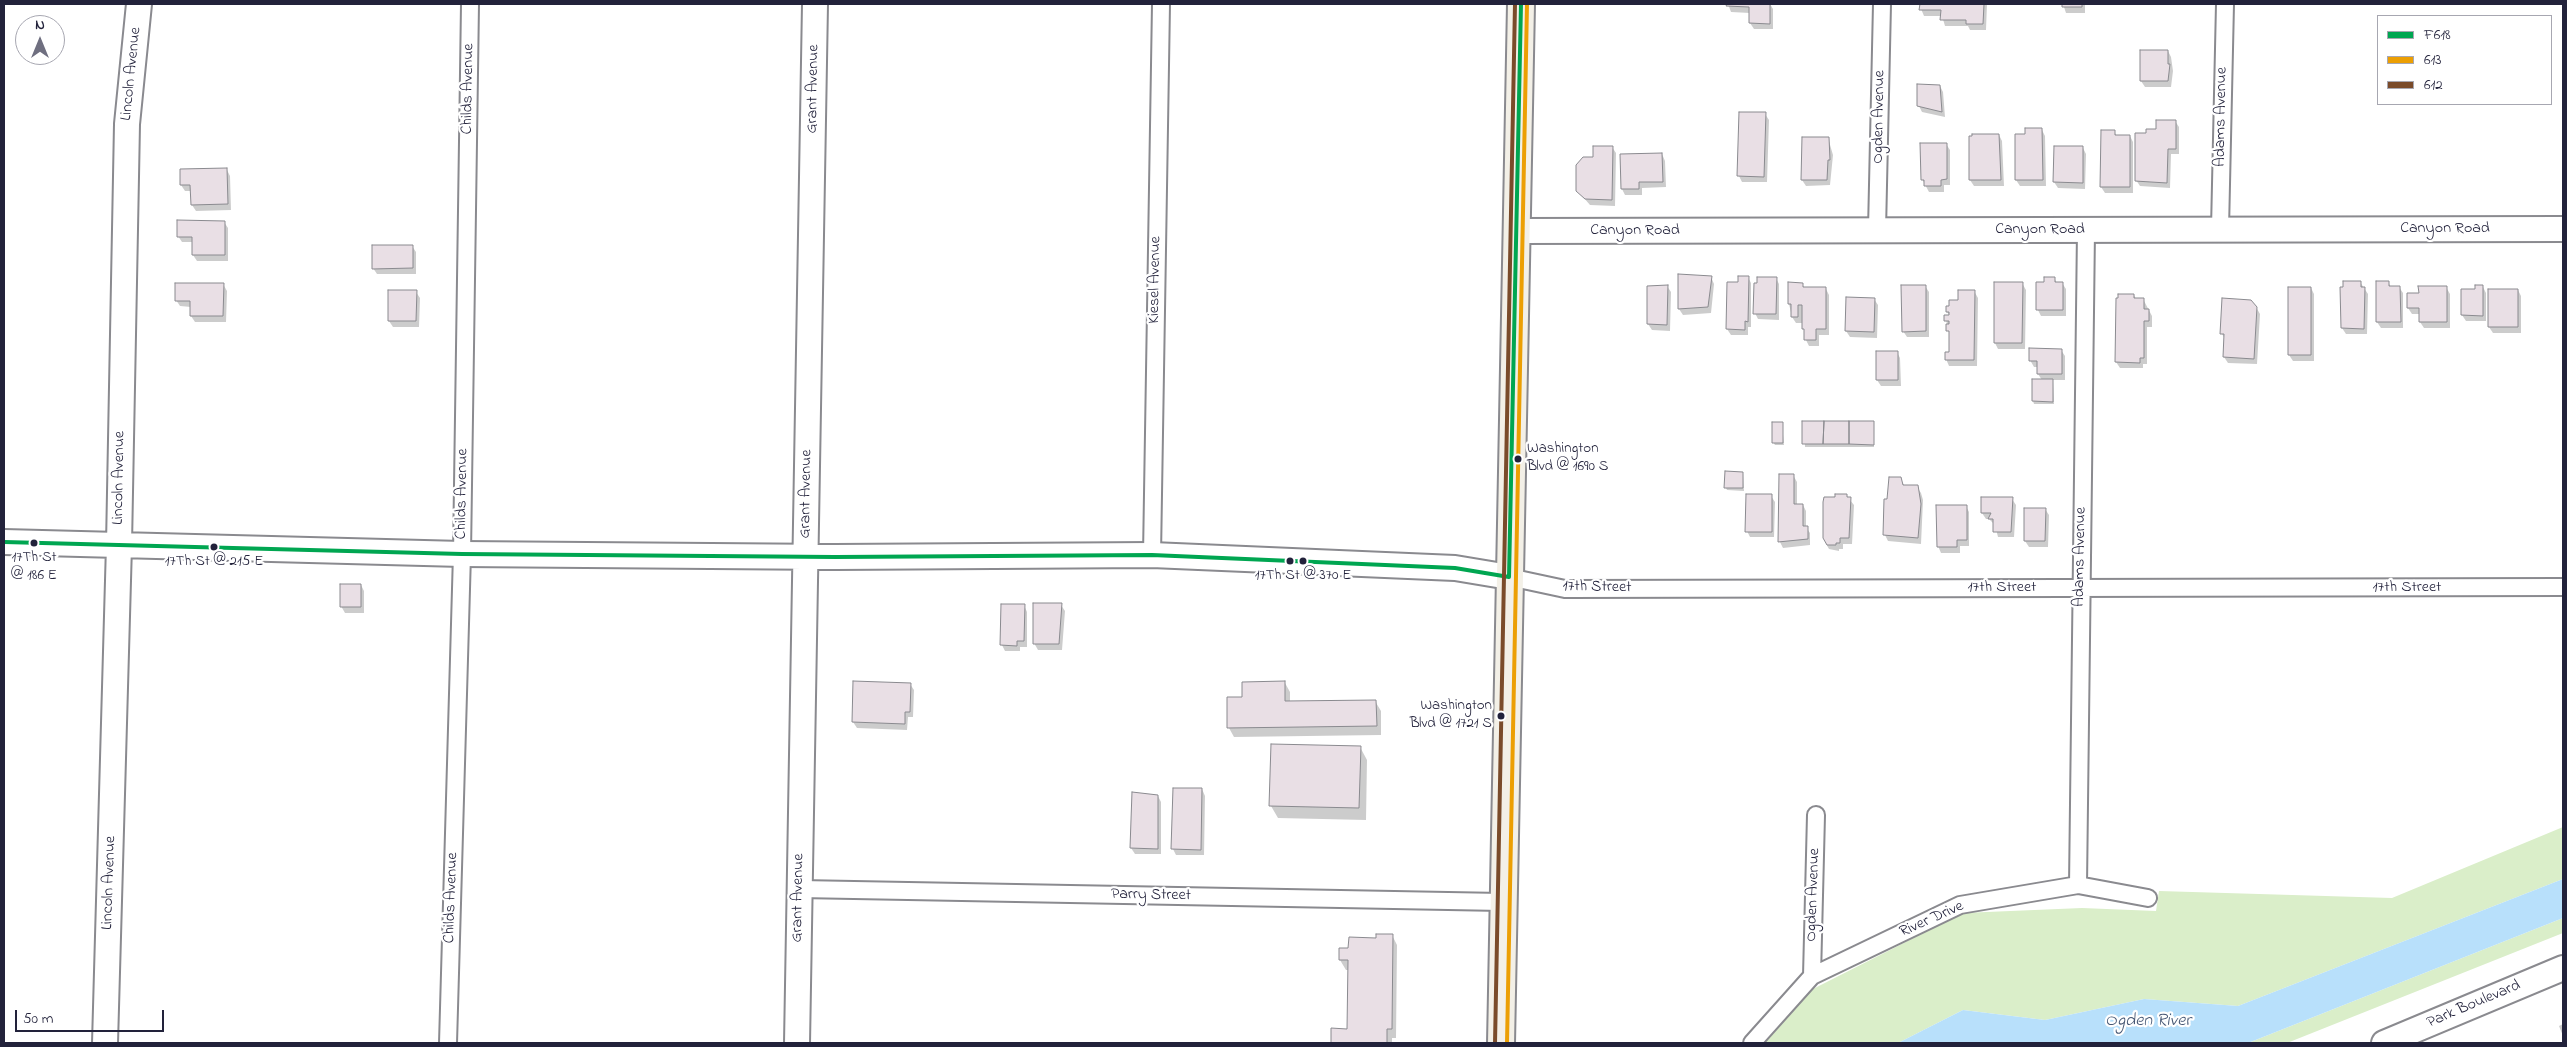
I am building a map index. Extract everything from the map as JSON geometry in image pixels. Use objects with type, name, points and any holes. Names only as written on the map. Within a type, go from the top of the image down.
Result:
[{"type":"main road","points":[[1500,1043],[1521,4]]},
{"type":"street","name":"Lincoln Avenue","points":[[105,1043],[119,545],[127,124],[139,4]]},
{"type":"street","name":"Childs Avenue","points":[[448,1043],[462,554],[470,4]]},
{"type":"street","name":"Grant Avenue","points":[[797,1043],[815,4]]},
{"type":"street","name":"Kiesel Avenue","points":[[1152,555],[1161,4]]},
{"type":"street","name":"Ogden Avenue","points":[[1877,230],[1882,4]]},
{"type":"street","name":"Adams Avenue","points":[[2220,229],[2225,4]]},
{"type":"street","name":"Canyon Road","points":[[1516,231],[2563,229]]},
{"type":"street","name":"Adams Avenue","points":[[2078,885],[2086,230]]},
{"type":"street","name":"17th Street","points":[[4,542],[462,554],[806,557],[1152,555],[1455,568],[1565,589],[2563,587]]},
{"type":"street","name":"Ogden Avenue","points":[[1812,976],[1816,815]]},
{"type":"street","name":"River Drive","points":[[1752,1043],[1812,976],[1960,905],[2078,885],[2148,898]]},
{"type":"street","name":"Parry Street","points":[[800,889],[1502,902]]},
{"type":"street","name":"Park Boulevard","points":[[2384,1043],[2563,968]]},
{"type":"green space","points":[[2563,827],[2563,879],[2238,1006],[2144,999],[2045,1020],[1963,1010],[1898,1043],[1765,1043],[1813,989],[1963,913],[2082,908],[2156,911],[2159,891],[2392,898]]},
{"type":"green space","points":[[2563,918],[2563,933],[2287,1043],[2248,1043]]},
{"type":"water","name":"Ogden River","points":[[2563,879],[2563,918],[2248,1043],[1898,1043],[1963,1010],[2045,1020],[2144,999],[2238,1006]]},
{"type":"building","points":[[1727,4],[1770,4],[1770,24],[1749,23],[1749,7],[1726,6]]},
{"type":"building","points":[[1920,4],[1984,4],[1983,24],[1966,24],[1966,20],[1940,20],[1941,10],[1919,10]]},
{"type":"building","points":[[2062,4],[2082,4],[2082,7],[2062,7]]},
{"type":"building","points":[[2140,50],[2168,50],[2168,64],[2170,64],[2168,81],[2140,81]]},
{"type":"building","points":[[1917,84],[1940,85],[1942,112],[1917,106]]},
{"type":"building","points":[[1739,112],[1766,112],[1764,177],[1737,176]]},
{"type":"building","points":[[2156,120],[2176,120],[2176,149],[2168,149],[2167,183],[2135,181],[2135,133],[2146,133],[2146,129],[2156,129]]},
{"type":"building","points":[[2025,128],[2042,128],[2043,180],[2015,180],[2015,134],[2025,134]]},
{"type":"building","points":[[2101,130],[2115,130],[2115,135],[2130,135],[2130,187],[2100,187]]},
{"type":"building","points":[[1972,134],[1999,134],[2001,180],[1969,180],[1969,136],[1972,136]]},
{"type":"building","points":[[1802,137],[1829,137],[1830,160],[1828,160],[1827,180],[1801,180]]},
{"type":"building","points":[[1920,143],[1947,143],[1947,179],[1941,180],[1941,186],[1924,186],[1924,180],[1921,180]]},
{"type":"building","points":[[1593,146],[1613,146],[1612,200],[1585,199],[1576,191],[1576,165],[1583,157],[1593,157]]},
{"type":"building","points":[[2054,146],[2083,146],[2083,183],[2053,182]]},
{"type":"building","points":[[1662,153],[1663,182],[1639,182],[1639,189],[1621,189],[1620,154]]},
{"type":"building","points":[[227,168],[228,204],[191,205],[190,185],[180,185],[180,169]]},
{"type":"building","points":[[177,220],[225,221],[225,255],[192,255],[192,237],[177,237]]},
{"type":"building","points":[[372,245],[413,245],[413,268],[372,269]]},
{"type":"building","points":[[1678,274],[1712,276],[1708,307],[1678,309]]},
{"type":"building","points":[[1738,276],[1749,276],[1748,322],[1745,321],[1745,330],[1726,329],[1727,282],[1738,282]]},
{"type":"building","points":[[1757,277],[1777,277],[1776,314],[1753,314],[1754,283],[1757,283]]},
{"type":"building","points":[[2044,277],[2055,277],[2055,282],[2063,282],[2063,310],[2036,310],[2036,282],[2044,282]]},
{"type":"building","points":[[2343,281],[2361,281],[2361,287],[2365,287],[2364,329],[2341,328],[2340,287],[2343,287]]},
{"type":"building","points":[[2376,281],[2389,281],[2389,286],[2400,286],[2401,322],[2376,322]]},
{"type":"building","points":[[1788,282],[1803,283],[1803,287],[1826,287],[1826,329],[1816,329],[1816,340],[1804,340],[1802,305],[1798,305],[1798,317],[1791,317],[1791,304],[1788,304]]},
{"type":"building","points":[[1994,282],[2023,282],[2022,343],[1994,343]]},
{"type":"building","points":[[175,283],[224,283],[223,316],[190,316],[190,301],[175,301]]},
{"type":"building","points":[[1668,285],[1667,325],[1647,324],[1647,286]]},
{"type":"building","points":[[1901,285],[1926,285],[1926,331],[1902,332]]},
{"type":"building","points":[[2475,285],[2483,285],[2483,316],[2461,315],[2461,289],[2475,289]]},
{"type":"building","points":[[2418,286],[2447,286],[2447,322],[2419,322],[2419,308],[2407,308],[2407,293],[2419,293]]},
{"type":"building","points":[[2288,287],[2311,287],[2311,355],[2288,355]]},
{"type":"building","points":[[2488,289],[2518,289],[2518,327],[2488,327]]},
{"type":"building","points":[[388,290],[417,290],[416,321],[388,321]]},
{"type":"building","points":[[1958,290],[1975,290],[1974,360],[1945,360],[1945,352],[1949,352],[1949,331],[1946,331],[1946,324],[1949,324],[1949,321],[1944,321],[1944,315],[1949,315],[1949,312],[1946,312],[1946,306],[1949,306],[1949,300],[1958,300]]},
{"type":"building","points":[[2118,294],[2134,294],[2134,298],[2144,298],[2144,309],[2149,309],[2149,321],[2144,321],[2144,358],[2140,358],[2140,363],[2115,362],[2116,298],[2118,298]]},
{"type":"building","points":[[1846,297],[1875,298],[1874,332],[1845,331]]},
{"type":"building","points":[[2222,298],[2251,300],[2257,307],[2254,359],[2223,357],[2224,334],[2220,334]]},
{"type":"building","points":[[2029,348],[2062,349],[2062,374],[2037,374],[2037,361],[2029,361]]},
{"type":"building","points":[[1876,351],[1898,351],[1898,380],[1876,380]]},
{"type":"building","points":[[2032,379],[2053,379],[2053,402],[2032,401]]},
{"type":"building","points":[[1802,421],[1824,421],[1823,444],[1802,444]]},
{"type":"building","points":[[1824,421],[1849,421],[1849,444],[1823,444]]},
{"type":"building","points":[[1849,421],[1874,421],[1874,445],[1849,444]]},
{"type":"building","points":[[1772,422],[1783,422],[1783,443],[1772,443]]},
{"type":"building","points":[[1725,471],[1743,472],[1743,488],[1724,488]]},
{"type":"building","points":[[1779,474],[1794,474],[1794,504],[1803,504],[1803,526],[1808,526],[1808,539],[1778,542]]},
{"type":"building","points":[[1889,477],[1901,477],[1903,485],[1918,485],[1921,504],[1918,538],[1883,535],[1884,499],[1887,499]]},
{"type":"building","points":[[1746,494],[1772,494],[1772,532],[1745,532]]},
{"type":"building","points":[[1835,494],[1847,494],[1847,497],[1851,497],[1849,538],[1840,538],[1840,543],[1836,543],[1836,545],[1827,545],[1823,538],[1823,502],[1824,497],[1835,497]]},
{"type":"building","points":[[1981,497],[2013,497],[2011,532],[1993,532],[1993,519],[1988,519],[1991,513],[1981,513]]},
{"type":"building","points":[[1936,505],[1967,505],[1967,540],[1957,540],[1957,547],[1937,547]]},
{"type":"building","points":[[2024,508],[2046,508],[2045,541],[2024,541]]},
{"type":"building","points":[[340,584],[361,584],[361,607],[340,607]]},
{"type":"building","points":[[1033,603],[1062,603],[1059,644],[1033,644]]},
{"type":"building","points":[[1001,604],[1025,604],[1024,641],[1017,641],[1017,646],[1000,645]]},
{"type":"building","points":[[853,681],[911,683],[910,712],[905,712],[905,724],[852,722]]},
{"type":"building","points":[[1285,681],[1285,701],[1376,700],[1377,726],[1227,728],[1227,697],[1242,697],[1242,682]]},
{"type":"building","points":[[1271,744],[1361,746],[1359,808],[1269,806]]},
{"type":"building","points":[[1173,788],[1202,788],[1201,850],[1171,849]]},
{"type":"building","points":[[1132,792],[1158,795],[1158,849],[1130,848]]},
{"type":"building","points":[[1376,934],[1393,934],[1392,1029],[1387,1029],[1387,1043],[1331,1043],[1331,1028],[1347,1029],[1348,960],[1339,960],[1339,948],[1348,948],[1349,937],[1376,938]]},
{"type":"transit line","name":"612","points":[[1495,1043],[1515,4]]},
{"type":"transit line","name":"F618","points":[[4,542],[462,554],[835,557],[1152,555],[1455,568],[1509,577],[1521,4]]},
{"type":"transit line","name":"613","points":[[1507,1043],[1527,4]]},
{"type":"place","name":"Washington Blvd @ 1690 S","points":[[1518,459]]},
{"type":"place","name":"17Th St @ 186 E","points":[[34,543]]},
{"type":"place","name":"17Th St @ 215 E","points":[[214,547]]},
{"type":"place","name":"17Th St @ 370 E","points":[[1303,561]]},
{"type":"place","name":"Washington Blvd @ 1721 S","points":[[1501,716]]}]
